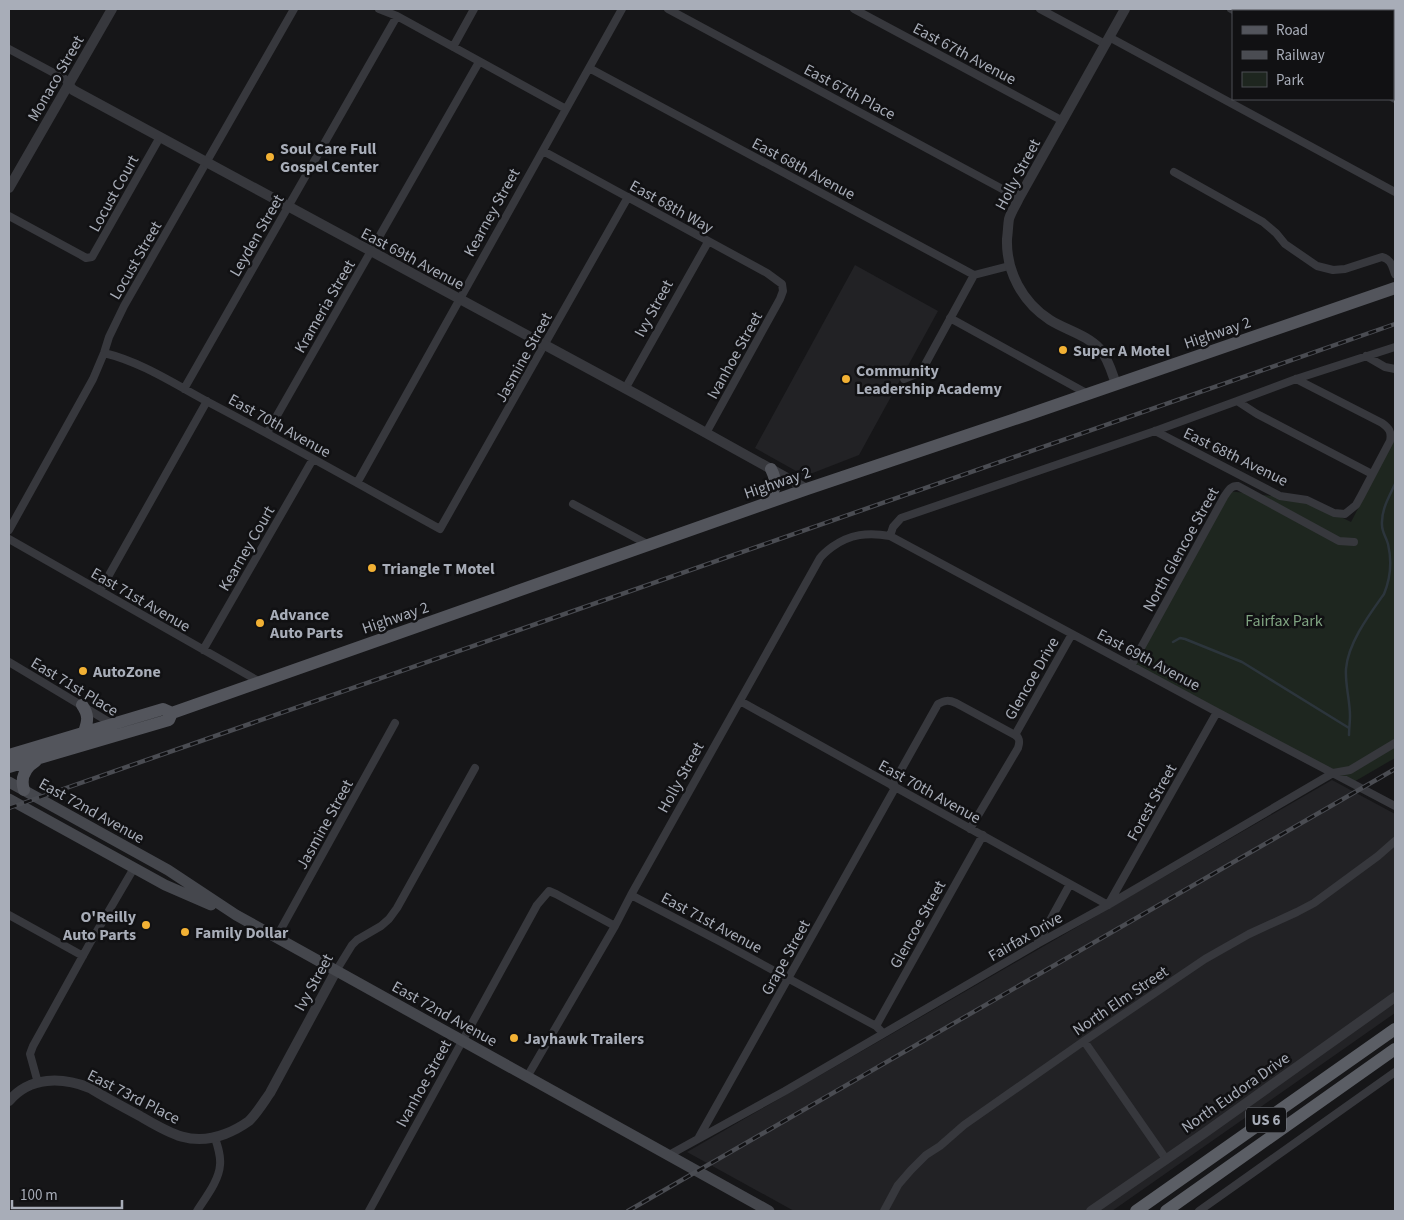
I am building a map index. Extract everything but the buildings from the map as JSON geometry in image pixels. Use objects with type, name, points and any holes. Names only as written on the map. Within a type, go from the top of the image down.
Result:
[{"type":"highway","name":"US 6","points":[[1136,1211],[1395,1029]]},
{"type":"highway","name":"US 6","points":[[1166,1211],[1395,1050]]},
{"type":"main road","name":"Highway 2","points":[[9,755],[163,709],[172,713],[807,489],[1395,288]]},
{"type":"main road","points":[[767,503],[774,492],[776,484],[771,469]]},
{"type":"main road","points":[[82,706],[87,712],[84,732]]},
{"type":"main road","name":"Highway 2","points":[[9,767],[169,720],[172,713]]},
{"type":"main road","points":[[24,790],[22,780],[26,771],[32,764],[43,757]]},
{"type":"main road","name":"East 72nd Avenue","points":[[9,782],[168,870],[236,915],[276,938],[769,1211]]},
{"type":"main road","name":"East 72nd Avenue","points":[[9,799],[178,892],[236,915]]},
{"type":"street","name":"Monaco Street","points":[[9,188],[112,9]]},
{"type":"street","name":"Locust Street","points":[[9,530],[93,379],[121,312],[294,9]]},
{"type":"street","points":[[379,9],[397,16],[566,109]]},
{"type":"street","points":[[453,47],[474,9]]},
{"type":"street","name":"Kearney Street","points":[[357,483],[622,9]]},
{"type":"street","name":"East 67th Place","points":[[668,9],[1019,198]]},
{"type":"street","name":"East 67th Avenue","points":[[854,9],[1063,121]]},
{"type":"street","points":[[1040,9],[1107,41],[1395,192]]},
{"type":"street","name":"Holly Street","points":[[1116,384],[1101,350],[1039,312],[1028,300],[1019,287],[1009,266],[1007,250],[1009,219],[1019,198],[1125,9]]},
{"type":"street","name":"Leyden Street","points":[[184,389],[397,16]]},
{"type":"street","name":"East 69th Avenue","points":[[9,49],[65,79],[73,90],[625,388],[807,489]]},
{"type":"street","name":"Krameria Street","points":[[267,433],[479,62]]},
{"type":"street","name":"East 68th Avenue","points":[[589,68],[974,275]]},
{"type":"street","name":"Locust Court","points":[[9,216],[86,258],[94,256],[160,137]]},
{"type":"street","name":"East 68th Way","points":[[543,151],[774,277],[782,284],[784,289]]},
{"type":"street","points":[[1174,172],[1263,222],[1285,244],[1317,266],[1333,270],[1382,257],[1390,261],[1395,274]]},
{"type":"street","name":"Jasmine Street","points":[[440,529],[628,197]]},
{"type":"street","name":"Ivy Street","points":[[625,388],[708,242]]},
{"type":"street","points":[[904,379],[921,372],[974,275],[1009,266]]},
{"type":"street","name":"Ivanhoe Street","points":[[706,433],[784,289]]},
{"type":"street","points":[[950,318],[1088,394]]},
{"type":"street","points":[[890,536],[893,527],[901,518],[1395,346]]},
{"type":"street","name":"East 70th Avenue","points":[[104,353],[128,361],[207,401],[440,529]]},
{"type":"street","points":[[1366,356],[1385,368],[1395,369]]},
{"type":"street","points":[[1237,400],[1256,414],[1372,474],[1390,441],[1391,433],[1389,429],[1382,423],[1296,379]]},
{"type":"street","points":[[100,591],[207,401]]},
{"type":"street","name":"East 68th Avenue","points":[[1155,430],[1280,496],[1307,500],[1334,513],[1345,514],[1356,505],[1372,474]]},
{"type":"street","name":"Kearney Court","points":[[203,650],[313,459]]},
{"type":"street","name":"North Glencoe Street","points":[[1131,666],[1231,487],[1238,486],[1339,541],[1354,542]]},
{"type":"street","points":[[573,504],[649,545]]},
{"type":"street","name":"Holly Street","points":[[527,1077],[615,926],[631,894],[822,555],[854,535],[871,533],[890,536]]},
{"type":"street","name":"East 69th Avenue","points":[[890,536],[1395,806]]},
{"type":"street","name":"East 71st Avenue","points":[[9,539],[260,682]]},
{"type":"street","name":"Glencoe Drive","points":[[1014,735],[1072,634]]},
{"type":"street","name":"East 71st Place","points":[[9,662],[126,733]]},
{"type":"street","name":"East 70th Avenue","points":[[740,701],[1108,905]]},
{"type":"street","name":"Grape Street","points":[[698,1139],[938,704],[950,701],[1014,735]]},
{"type":"street","name":"Forest Street","points":[[1108,905],[1217,712]]},
{"type":"street","name":"Jasmine Street","points":[[276,938],[395,723]]},
{"type":"street","points":[[970,829],[1018,748],[1020,742],[1014,735]]},
{"type":"street","name":"Fairfax Drive","points":[[669,1155],[785,1091],[1333,773],[1350,770],[1395,743]]},
{"type":"street","name":"Ivy Street","points":[[215,1138],[234,1131],[249,1120],[270,1094],[352,945],[381,926],[397,908],[475,768]]},
{"type":"street","name":"Glencoe Street","points":[[876,1026],[983,836]]},
{"type":"street","name":"North Elm Street","points":[[884,1211],[898,1185],[926,1155],[940,1146],[964,1125],[1084,1041],[1224,947],[1314,903],[1378,856],[1395,841]]},
{"type":"street","points":[[9,1101],[15,1093],[25,1087],[38,1083],[30,1054],[33,1046],[134,868]]},
{"type":"street","points":[[1037,944],[1070,884]]},
{"type":"street","name":"Ivanhoe Street","points":[[369,1211],[537,906],[549,891],[615,926]]},
{"type":"street","name":"East 71st Avenue","points":[[631,894],[876,1026],[884,1033]]},
{"type":"street","points":[[9,915],[83,956]]},
{"type":"street","name":"North Eudora Drive","points":[[1091,1211],[1395,997]]},
{"type":"street","points":[[1084,1041],[1166,1159]]},
{"type":"street","points":[[1202,1209],[1395,1072]]},
{"type":"street","name":"East 73rd Place","points":[[38,1083],[52,1080],[76,1083],[90,1088],[182,1138],[198,1140],[215,1138]]},
{"type":"street","points":[[197,1211],[217,1177],[220,1166],[220,1154],[215,1138]]},
{"type":"street","points":[[1202,1209],[1214,1211]]},
{"type":"shaded area","name":"Community Leadership Academy","points":[[855,265],[938,311],[859,455],[805,476],[755,448]]},
{"type":"shaded area","points":[[1332,780],[1395,814],[1395,1013],[1112,1211],[794,1211],[687,1152]]},
{"type":"green space","name":"Fairfax Park","points":[[1395,438],[1395,758],[1352,783],[1131,666],[1228,491],[1307,500],[1351,522]]},
{"type":"waterway","points":[[1349,735],[1350,710],[1346,669],[1355,639],[1384,594],[1388,581],[1390,557],[1382,519],[1395,484]]},
{"type":"waterway","points":[[1173,642],[1180,638],[1185,639],[1242,662],[1349,728]]},
{"type":"railway","points":[[9,808],[1395,324]]},
{"type":"railway","points":[[628,1211],[1395,769]]},
{"type":"place","name":"Soul Care Full Gospel Center","points":[[270,157]]},
{"type":"place","name":"Super A Motel","points":[[1063,350]]},
{"type":"place","name":"Community Leadership Academy","points":[[846,379]]},
{"type":"place","name":"Triangle T Motel","points":[[372,568]]},
{"type":"place","name":"Advance Auto Parts","points":[[260,623]]},
{"type":"place","name":"AutoZone","points":[[83,671]]},
{"type":"place","name":"O'Reilly Auto Parts","points":[[146,925]]},
{"type":"place","name":"Family Dollar","points":[[185,932]]},
{"type":"place","name":"Jayhawk Trailers","points":[[514,1038]]}]
